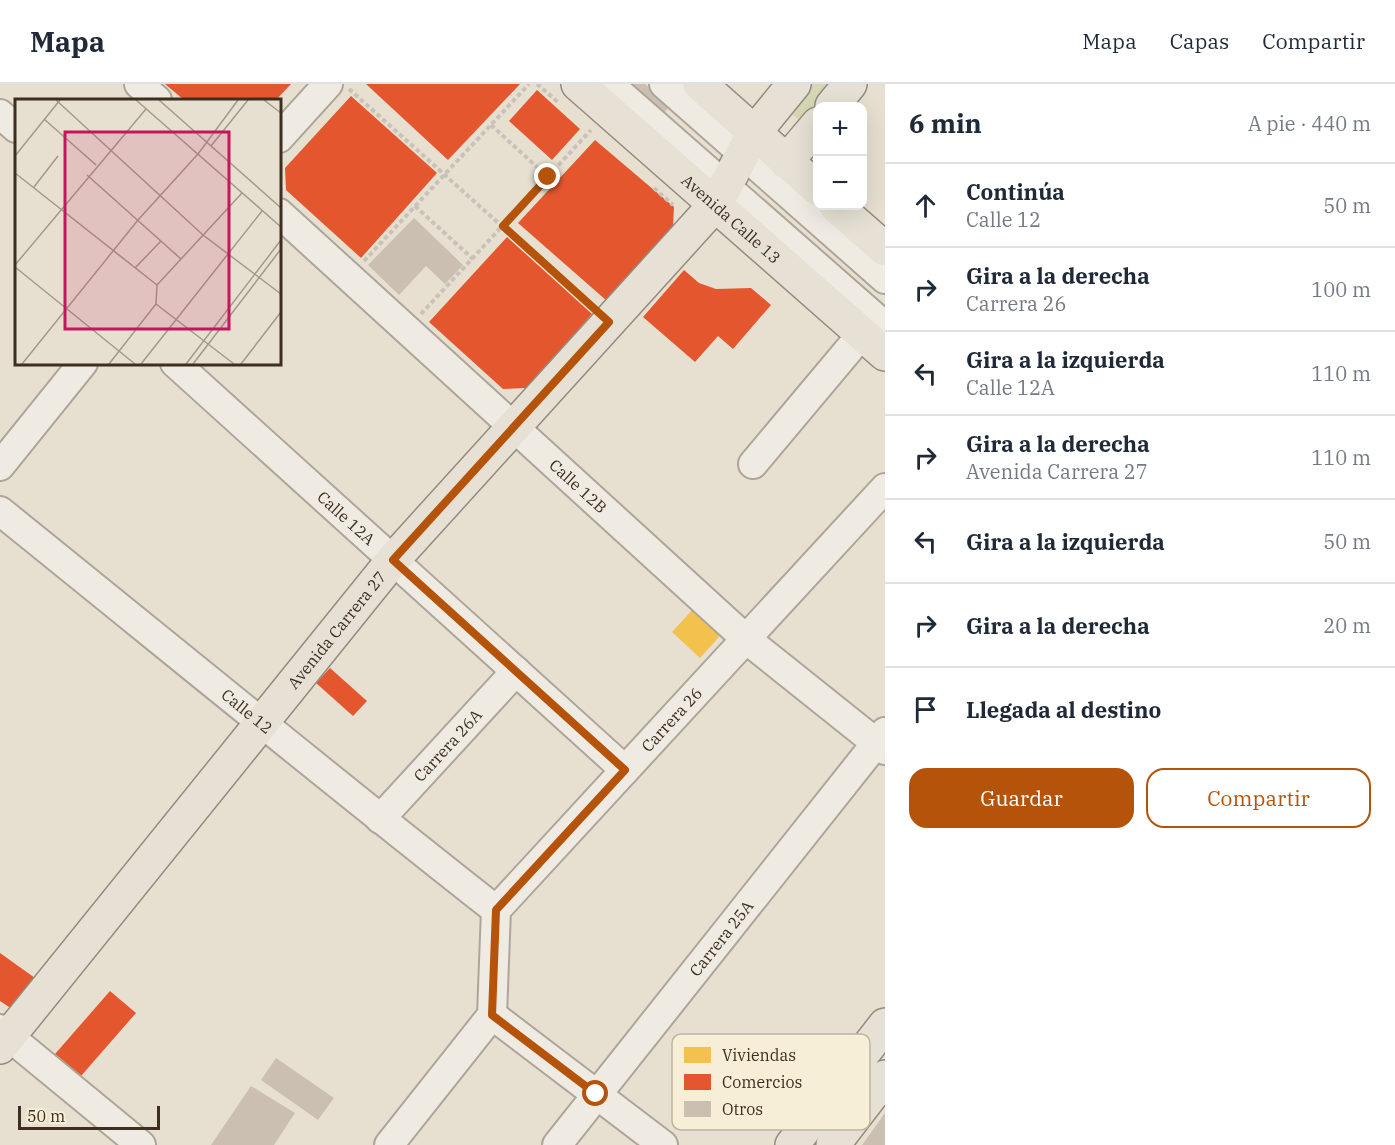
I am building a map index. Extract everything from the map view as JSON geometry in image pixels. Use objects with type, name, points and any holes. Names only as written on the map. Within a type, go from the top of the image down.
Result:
[{"type":"main road","name":"Avenida Calle 13","points":[[578,84],[609,98],[877,338]]},
{"type":"main road","points":[[700,84],[749,144],[786,162],[813,185]]},
{"type":"main road","name":"Avenida Carrera 27","points":[[3,1037],[393,560],[721,196],[749,144],[794,84]]},
{"type":"main road","points":[[835,102],[850,84]]},
{"type":"main road","points":[[786,162],[813,130]]},
{"type":"main road","points":[[841,210],[885,249]]},
{"type":"main road","points":[[870,1044],[885,1025]]},
{"type":"main road","points":[[870,1097],[885,1077]]},
{"type":"main road","points":[[792,1145],[804,1130]]},
{"type":"main road","points":[[833,1145],[844,1130]]},
{"type":"street","points":[[139,84],[156,99]]},
{"type":"street","points":[[280,137],[328,84]]},
{"type":"street","points":[[664,84],[749,144],[885,279]]},
{"type":"street","points":[[0,114],[15,127]]},
{"type":"street","name":"Calle 12B","points":[[280,214],[746,639],[882,742]]},
{"type":"street","points":[[753,464],[877,338]]},
{"type":"street","points":[[0,466],[82,364]]},
{"type":"street","name":"Calle 12A","points":[[176,364],[625,770]]},
{"type":"street","name":"Carrera 26","points":[[496,910],[885,488]]},
{"type":"street","name":"Calle 12","points":[[0,511],[380,819],[496,910]]},
{"type":"street","name":"Carrera 26A","points":[[380,819],[516,671]]},
{"type":"street","name":"Carrera 25A","points":[[557,1145],[882,742]]},
{"type":"street","points":[[389,1145],[492,1015],[496,910]]},
{"type":"street","points":[[492,1015],[663,1145]]},
{"type":"street","points":[[3,1037],[141,1145]]},
{"type":"path","points":[[344,84],[609,322]]},
{"type":"path","points":[[349,277],[529,84]]},
{"type":"path","points":[[406,330],[548,177],[609,98]]},
{"type":"path","points":[[491,125],[548,177]]},
{"type":"path","points":[[416,206],[472,259]]},
{"type":"green space","points":[[810,84],[835,84],[820,102],[813,102],[813,111],[803,123],[788,111]]},
{"type":"building: Viviendas","points":[[695,607],[716,627],[719,637],[700,658],[672,632]]},
{"type":"building: Comercios","points":[[165,84],[291,84],[277,99],[183,99]]},
{"type":"building: Comercios","points":[[366,84],[520,84],[448,160]]},
{"type":"building: Comercios","points":[[537,90],[580,129],[552,160],[509,121]]},
{"type":"building: Comercios","points":[[351,96],[437,173],[361,258],[286,190],[285,168]]},
{"type":"building: Comercios","points":[[595,140],[674,207],[673,227],[607,301],[518,223]]},
{"type":"building: Comercios","points":[[507,237],[592,314],[526,388],[503,389],[429,322]]},
{"type":"building: Comercios","points":[[684,270],[699,283],[716,289],[751,288],[771,305],[733,349],[718,336],[695,362],[643,317]]},
{"type":"building: Comercios","points":[[330,668],[367,701],[353,716],[316,683]]},
{"type":"building: Comercios","points":[[0,953],[35,978],[12,1009],[0,1001]]},
{"type":"building: Comercios","points":[[110,991],[136,1013],[81,1076],[55,1054]]},
{"type":"building: Otros","points":[[627,84],[645,84],[670,106],[662,115]]},
{"type":"building: Otros","points":[[414,218],[463,265],[445,284],[426,266],[399,295],[368,265]]},
{"type":"building: Otros","points":[[276,1058],[334,1098],[318,1120],[261,1080]]},
{"type":"building: Otros","points":[[251,1086],[295,1113],[274,1145],[211,1145]]},
{"type":"building: Otros","points":[[885,1113],[885,1145],[862,1145]]},
{"type":"route","points":[[548,177],[503,226],[609,322],[393,560],[625,770],[496,910],[492,1015],[596,1094]]}]
